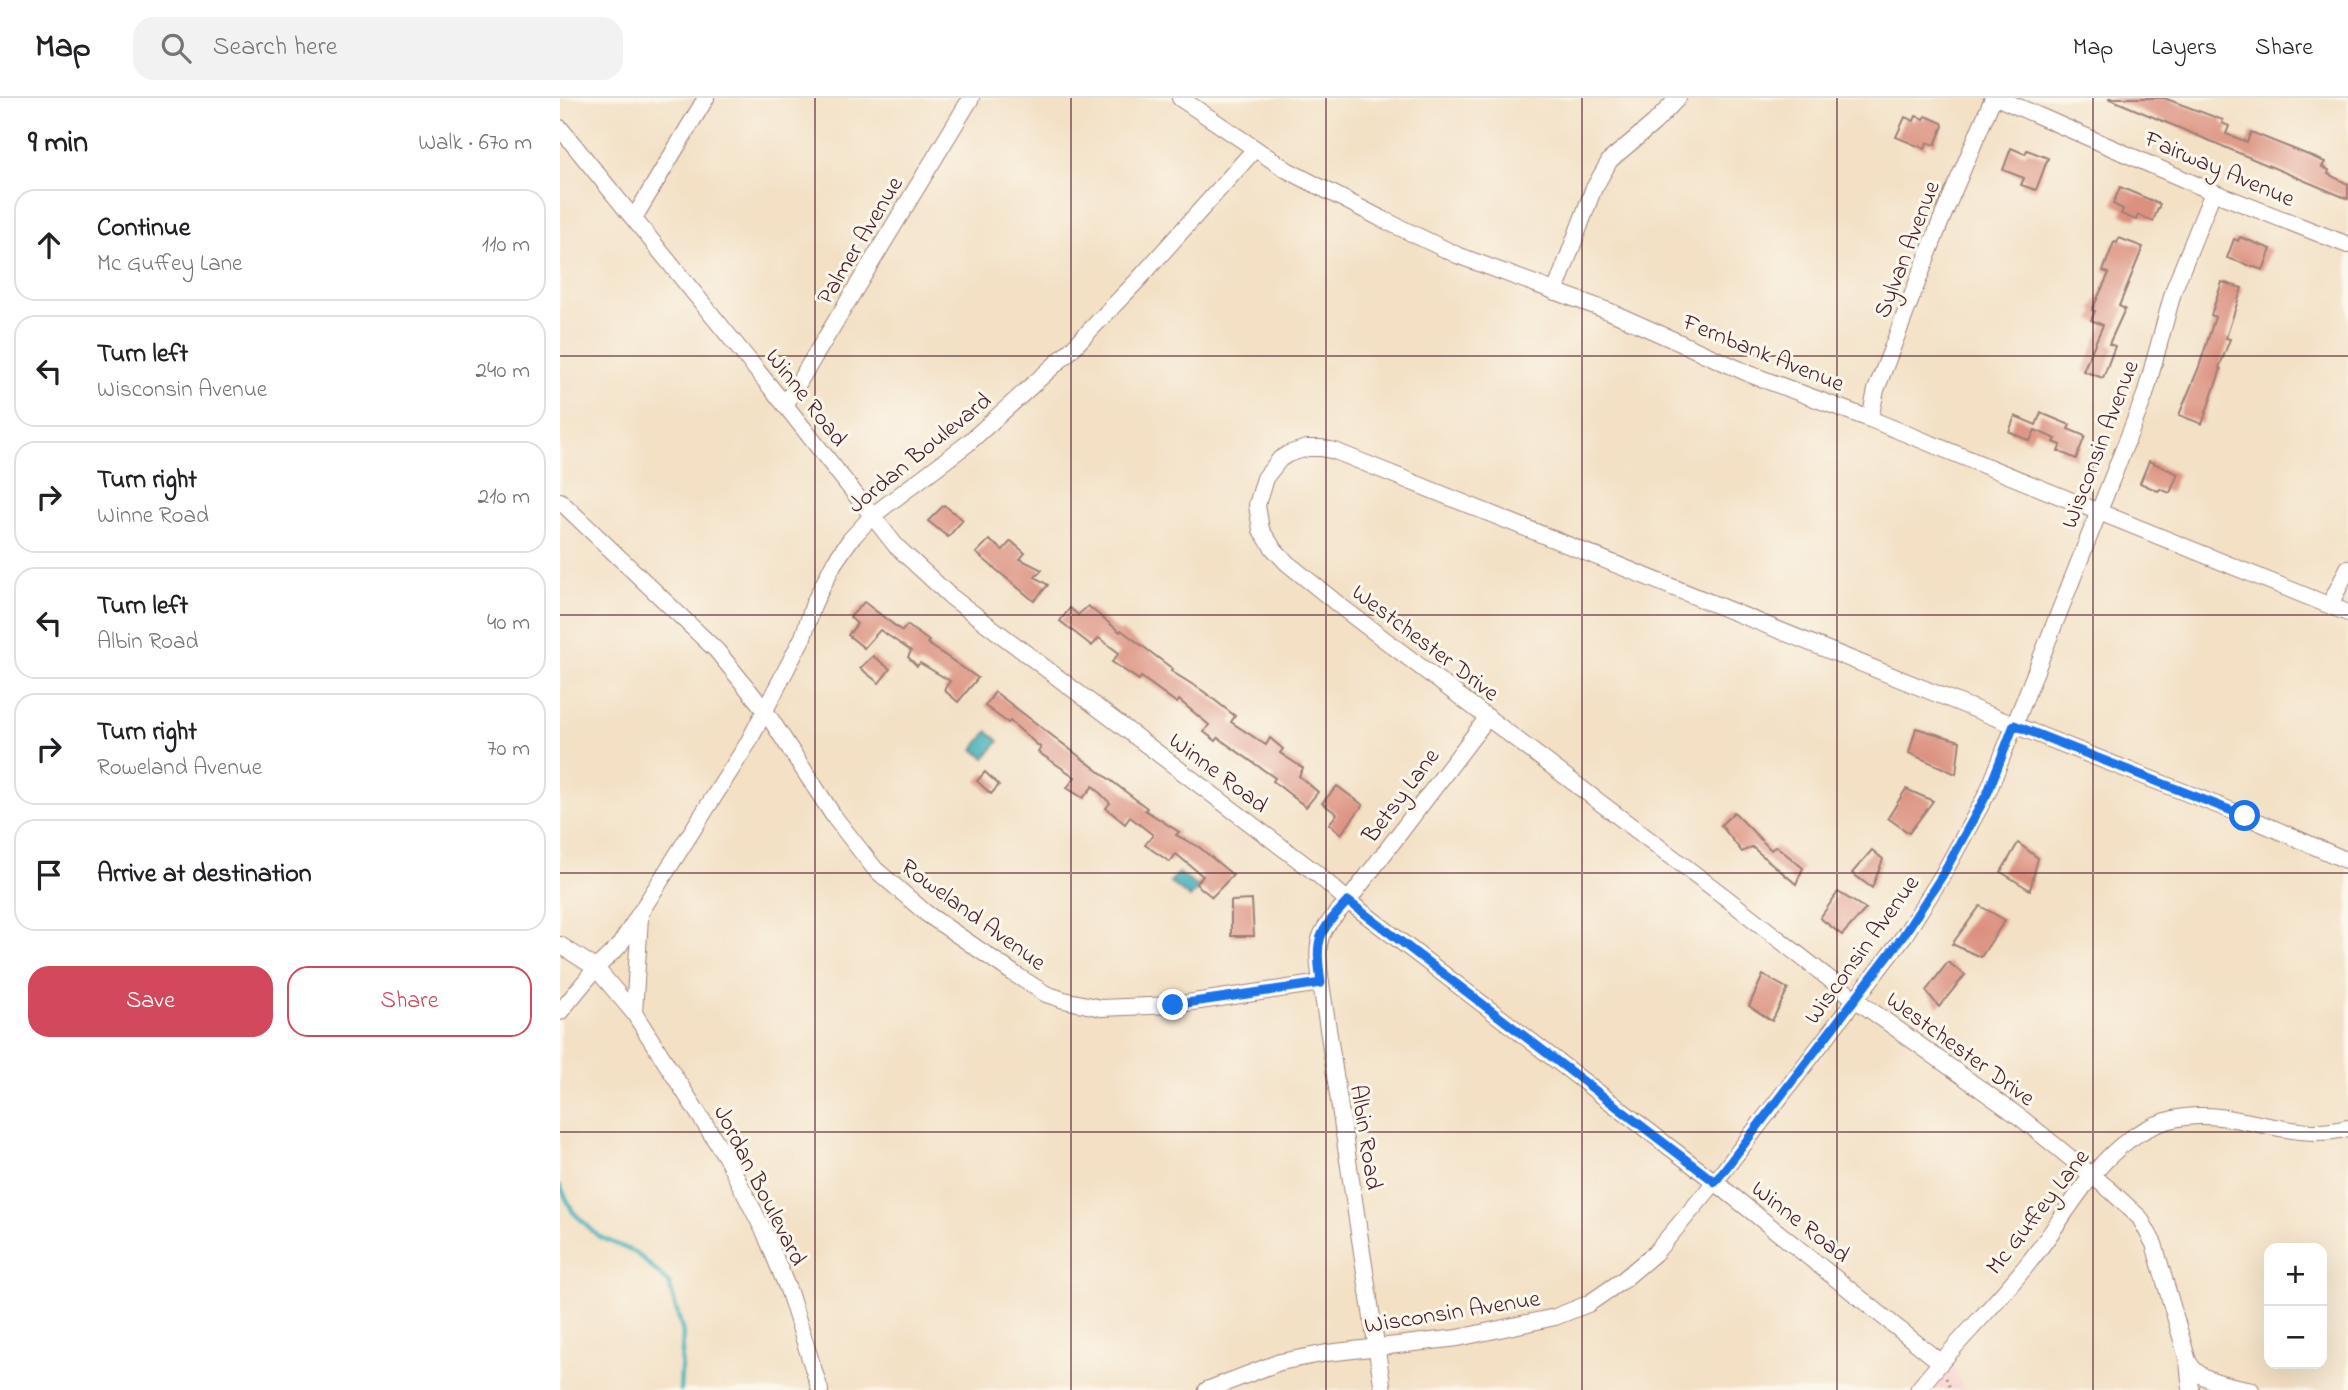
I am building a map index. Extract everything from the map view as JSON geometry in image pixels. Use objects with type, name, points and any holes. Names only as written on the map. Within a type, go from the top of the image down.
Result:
[{"type":"street","points":[[634,218],[706,98]]},
{"type":"street","name":"Palmer Avenue","points":[[785,405],[971,98]]},
{"type":"street","name":"Fernbank Avenue","points":[[1180,98],[1287,170],[1458,255],[1611,312],[1752,374],[2098,510],[2348,613]]},
{"type":"street","points":[[1555,292],[1593,190],[1609,160],[1678,98]]},
{"type":"street","name":"Fairway Avenue","points":[[1995,98],[2213,192],[2348,245]]},
{"type":"street","name":"Sylvan Avenue","points":[[1870,419],[1876,390],[1940,223],[1995,98]]},
{"type":"street","name":"Winne Road","points":[[560,128],[896,546],[950,596],[1316,873],[1348,901],[1715,1182],[1940,1362]]},
{"type":"street","name":"Jordan Boulevard","points":[[820,1390],[789,1292],[765,1233],[726,1157],[634,1013],[596,968],[619,946],[640,915],[748,743],[803,637],[814,603],[834,563],[850,540],[872,516],[967,444],[1069,352],[1255,149]]},
{"type":"street","name":"Wisconsin Avenue","points":[[1207,1390],[1280,1362],[1376,1346],[1458,1338],[1555,1317],[1588,1304],[1623,1280],[1655,1253],[1715,1182],[1903,936],[1942,876],[1988,792],[2145,395],[2174,289],[2213,192]]},
{"type":"street","name":"Westchester Drive","points":[[2014,725],[1335,451],[1307,448],[1280,459],[1265,478],[1257,505],[1261,530],[1287,563],[1343,609],[1855,999],[2021,1118],[2092,1174],[2140,1218],[2154,1244],[2188,1361],[2192,1390]]},
{"type":"street","name":"Roweland Avenue","points":[[560,501],[717,651],[764,709],[835,818],[875,869],[927,914],[1046,994],[1101,1009],[1173,1005],[1321,983]]},
{"type":"street","points":[[2330,605],[2348,568]]},
{"type":"street","name":"Betsy Lane","points":[[1348,901],[1488,717]]},
{"type":"street","points":[[2014,725],[2245,816],[2348,861]]},
{"type":"street","name":"Albin Road","points":[[1348,901],[1318,938],[1317,954],[1382,1390]]},
{"type":"street","name":"Jordan Boulevard","points":[[634,1013],[640,915]]},
{"type":"street","points":[[560,945],[596,968],[560,1012]]},
{"type":"street","name":"Mc Guffey Lane","points":[[1918,1390],[2030,1261],[2092,1174],[2125,1142],[2163,1121],[2209,1116],[2314,1133],[2348,1128]]},
{"type":"street","points":[[2188,1361],[2192,1370],[2204,1377],[2251,1390]]},
{"type":"shaded area","points":[[1953,1366],[1963,1390],[1933,1390]]},
{"type":"water","points":[[988,731],[999,741],[985,758],[974,749]]},
{"type":"water","points":[[1179,873],[1199,888],[1190,898],[1170,882]]},
{"type":"building","points":[[2108,98],[2164,98],[2223,120],[2222,123],[2229,126],[2226,134],[2247,142],[2251,132],[2325,162],[2322,167],[2329,170],[2328,174],[2348,184],[2348,199]]},
{"type":"building","points":[[1916,116],[1924,119],[1926,116],[1942,123],[1935,145],[1927,142],[1925,149],[1896,137],[1905,117],[1914,121]]},
{"type":"building","points":[[2011,148],[2025,154],[2027,150],[2048,158],[2036,190],[2021,185],[2024,178],[2003,170]]},
{"type":"building","points":[[2120,187],[2160,204],[2153,221],[2138,215],[2136,220],[2121,214],[2123,209],[2113,204]]},
{"type":"building","points":[[2240,237],[2271,249],[2263,270],[2227,258],[2234,239],[2238,241]]},
{"type":"building","points":[[2119,238],[2143,247],[2119,306],[2125,309],[2109,344],[2115,346],[2103,378],[2083,371],[2103,325],[2091,320],[2095,311],[2092,310],[2109,273],[2103,271],[2114,242],[2117,243]]},
{"type":"building","points":[[2222,282],[2242,288],[2226,338],[2230,339],[2202,424],[2179,415],[2199,367],[2215,317],[2211,315]]},
{"type":"building","points":[[2041,413],[2070,425],[2068,429],[2085,436],[2076,459],[2058,451],[2061,445],[2054,442],[2056,439],[2035,430],[2030,441],[2009,432],[2015,416],[2036,425]]},
{"type":"building","points":[[2149,461],[2178,474],[2170,493],[2140,483]]},
{"type":"building","points":[[944,505],[963,520],[948,537],[928,521]]},
{"type":"building","points":[[989,540],[1003,550],[1011,541],[1025,553],[1020,559],[1042,570],[1035,577],[1048,585],[1034,601],[976,553]]},
{"type":"building","points":[[864,602],[902,631],[907,625],[929,641],[927,643],[978,678],[958,702],[944,690],[950,681],[920,663],[917,666],[908,657],[911,651],[880,630],[864,648],[848,635],[857,624],[850,617]]},
{"type":"building","points":[[1088,606],[1173,669],[1171,671],[1235,716],[1231,722],[1266,745],[1270,738],[1283,749],[1280,753],[1303,768],[1299,776],[1318,792],[1306,807],[1273,781],[1275,778],[1218,738],[1216,741],[1204,732],[1209,725],[1179,700],[1177,703],[1141,677],[1139,680],[1112,662],[1119,653],[1099,638],[1092,646],[1060,621],[1070,608],[1078,615]]},
{"type":"building","points":[[873,656],[890,669],[879,683],[860,668]]},
{"type":"building","points":[[995,692],[1147,808],[1145,810],[1179,832],[1176,835],[1199,847],[1233,875],[1212,897],[1196,884],[1203,876],[1176,854],[1170,862],[1145,845],[1153,835],[1130,817],[1125,824],[1106,808],[1110,803],[1093,786],[1083,798],[1067,788],[1075,777],[1038,752],[1041,748],[1010,721],[1008,723],[985,706]]},
{"type":"building","points":[[1916,728],[1960,741],[1956,774],[1909,753]]},
{"type":"building","points":[[985,772],[999,785],[991,794],[977,781]]},
{"type":"building","points":[[1337,786],[1363,805],[1341,834],[1329,824],[1337,814],[1322,803]]},
{"type":"building","points":[[1906,789],[1933,801],[1909,833],[1888,818]]},
{"type":"building","points":[[1734,812],[1771,850],[1776,846],[1803,868],[1796,884],[1752,847],[1742,852],[1721,825]]},
{"type":"building","points":[[2018,843],[2038,858],[2030,890],[2001,872]]},
{"type":"building","points":[[1872,850],[1883,859],[1872,888],[1852,873]]},
{"type":"building","points":[[1838,892],[1866,909],[1842,935],[1820,918]]},
{"type":"building","points":[[1252,900],[1254,936],[1231,936],[1231,901]]},
{"type":"building","points":[[1980,906],[2005,920],[1981,957],[1952,944]]},
{"type":"building","points":[[1948,962],[1965,975],[1939,1007],[1926,991]]},
{"type":"building","points":[[1763,975],[1788,989],[1772,1021],[1749,1006]]},
{"type":"waterway","points":[[560,1186],[573,1212],[598,1236],[636,1253],[669,1283],[683,1333],[680,1390]]},
{"type":"route","points":[[1173,1005],[1321,983],[1318,938],[1348,901],[1715,1182],[1903,936],[1942,876],[1988,792],[2014,725],[2245,816]]}]
